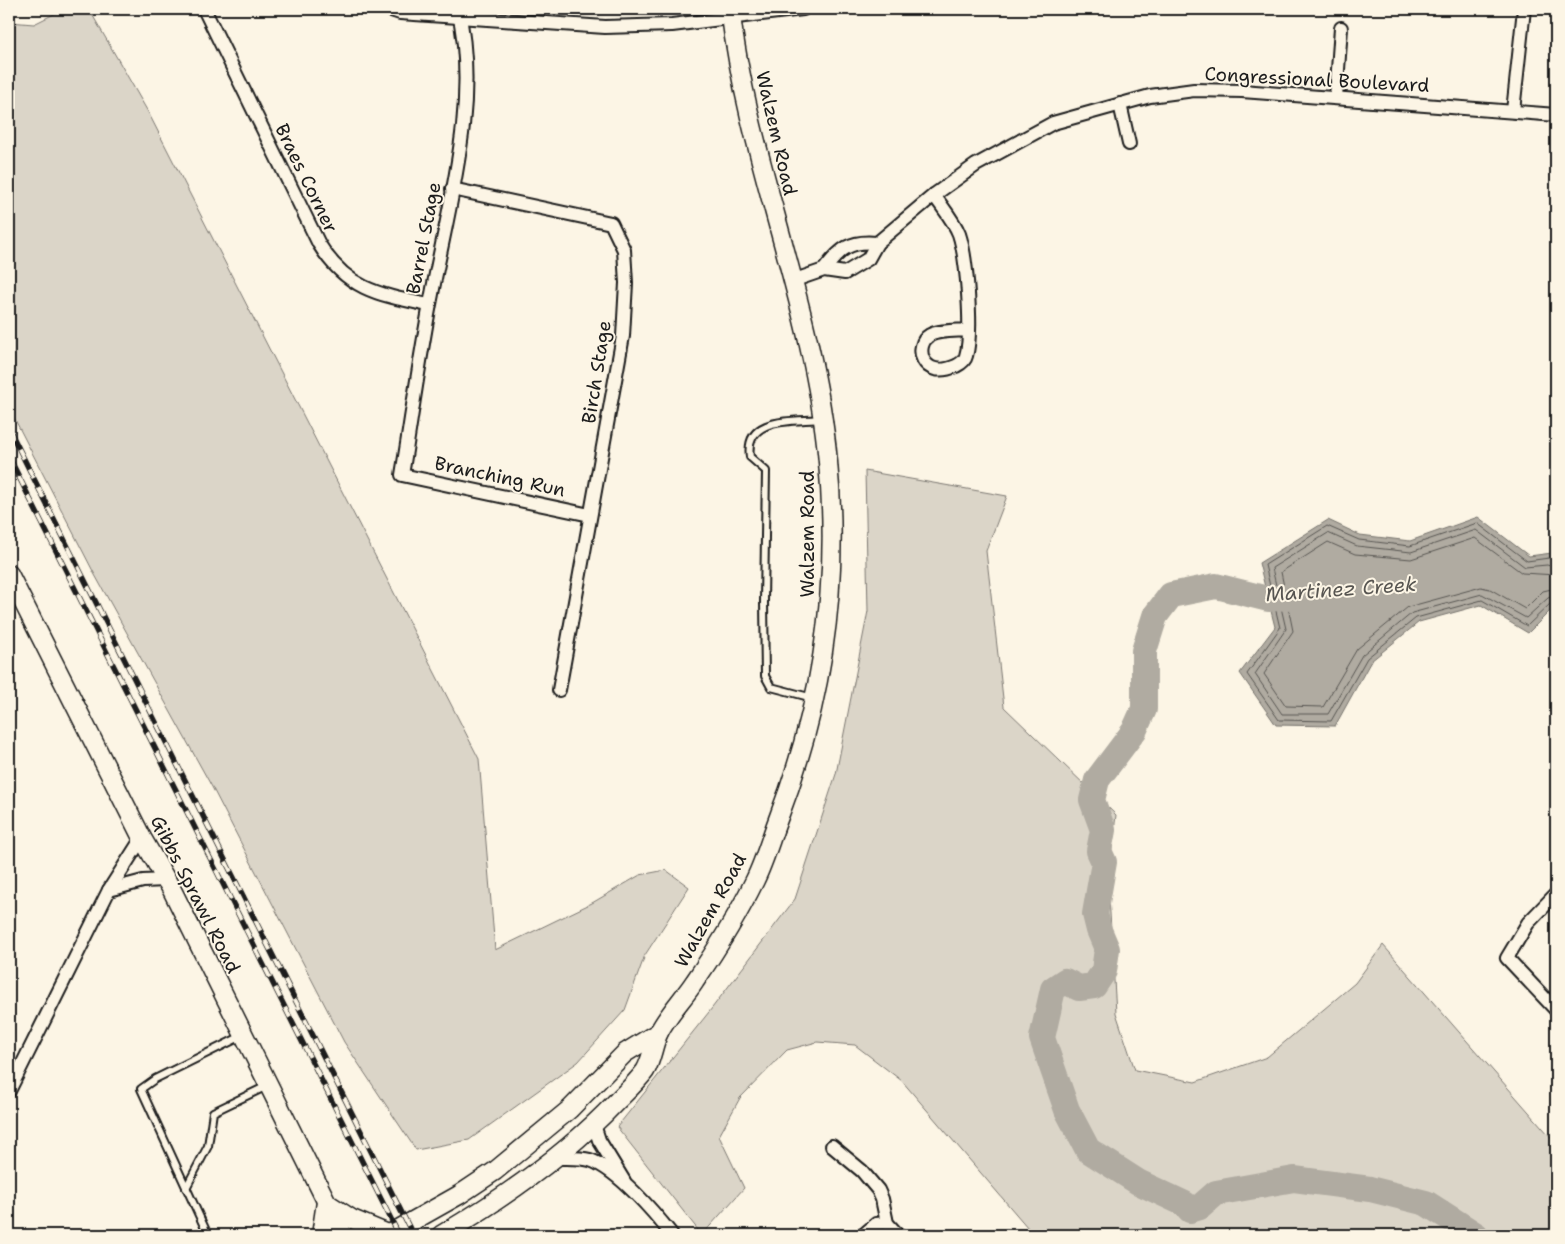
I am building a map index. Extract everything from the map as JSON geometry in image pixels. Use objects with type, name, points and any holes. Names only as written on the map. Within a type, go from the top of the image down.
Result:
[{"type":"main road","name":"Walzem Road","points":[[440,1235],[506,1194],[555,1158],[594,1125],[645,1070],[659,1032],[717,947],[756,878],[790,790],[816,698],[828,620],[832,542],[828,462],[817,381],[754,133],[739,67],[731,13]]},
{"type":"main road","name":"Gibbs Sprawl Road","points":[[9,574],[142,838],[166,880],[343,1235]]},
{"type":"main road","name":"Walzem Road","points":[[388,1235],[445,1203],[494,1171],[570,1109],[625,1053],[659,1032]]},
{"type":"main road","points":[[321,1235],[326,1202],[352,1219],[388,1235]]},
{"type":"street","name":"Braes Corner","points":[[204,9],[319,244],[329,260],[340,273],[366,290],[389,297],[430,305]]},
{"type":"street","points":[[388,9],[400,14],[459,13],[605,27],[650,26],[731,13],[803,9]]},
{"type":"street","points":[[1513,111],[1524,9]]},
{"type":"street","name":"Barrel Stage","points":[[402,475],[466,102],[465,47],[459,13]]},
{"type":"street","points":[[1336,97],[1341,28]]},
{"type":"street","name":"Congressional Boulevard","points":[[792,281],[824,270],[845,273],[868,259],[877,242],[934,195],[976,164],[1044,128],[1150,96],[1194,90],[1242,91],[1556,115]]},
{"type":"street","points":[[1120,104],[1129,144]]},
{"type":"street","name":"Birch Stage","points":[[452,189],[611,223],[624,250],[626,282],[623,336],[558,690]]},
{"type":"street","points":[[934,195],[958,232],[965,259],[968,330]]},
{"type":"street","points":[[824,270],[836,253],[858,241],[877,242]]},
{"type":"street","name":"Branching Run","points":[[402,475],[590,515]]},
{"type":"street","points":[[9,1091],[109,890],[142,838]]},
{"type":"street","points":[[109,890],[143,881],[166,880]]},
{"type":"street","points":[[1556,894],[1528,923],[1506,958],[1556,1010]]},
{"type":"street","points":[[594,1125],[600,1140],[627,1185],[672,1235]]},
{"type":"street","points":[[832,1146],[862,1171],[878,1190],[887,1223],[898,1235]]},
{"type":"street","points":[[555,1158],[589,1160],[627,1185]]},
{"type":"street","points":[[863,1235],[876,1224],[887,1223]]},
{"type":"lane","points":[[816,698],[771,687],[765,676],[766,471],[750,457],[748,444],[754,433],[765,425],[822,419]]},
{"type":"lane","points":[[208,1235],[140,1089],[155,1078],[244,1035]]},
{"type":"lane","points":[[186,1188],[208,1146],[213,1112],[268,1086]]},
{"type":"shaded area","points":[[64,9],[89,9],[148,112],[479,759],[495,950],[592,903],[640,875],[666,870],[689,887],[645,955],[625,1010],[578,1062],[469,1140],[416,1150],[344,1042],[212,787],[95,575],[9,408],[9,22],[34,24]]},
{"type":"shaded area","points":[[865,471],[1007,496],[986,551],[1004,707],[1116,815],[1108,880],[1116,1013],[1135,1070],[1195,1082],[1267,1057],[1355,983],[1383,945],[1556,1143],[1556,1235],[1034,1235],[902,1081],[855,1045],[817,1042],[787,1050],[740,1098],[719,1136],[744,1188],[702,1235],[617,1127],[709,1012],[795,899],[836,774],[868,611]]},
{"type":"water","points":[[1478,517],[1529,556],[1552,553],[1556,561],[1556,605],[1528,633],[1481,605],[1419,622],[1371,661],[1335,726],[1276,725],[1240,673],[1275,627],[1259,563],[1328,520],[1360,535],[1410,541]]},
{"type":"waterway","name":"Martinez Creek","points":[[1304,595],[1268,599],[1216,586],[1171,595],[1155,616],[1144,651],[1144,709],[1134,731],[1097,780],[1092,800],[1103,830],[1099,851],[1104,862],[1095,914],[1107,949],[1104,971],[1094,986],[1079,988],[1065,981],[1053,989],[1042,1038],[1067,1110],[1088,1150],[1138,1182],[1185,1204],[1190,1210],[1200,1207],[1216,1193],[1294,1179],[1370,1189],[1426,1203],[1476,1235]]},
{"type":"railway","points":[[9,429],[413,1235]]},
{"type":"railway","points":[[9,457],[399,1235]]}]
